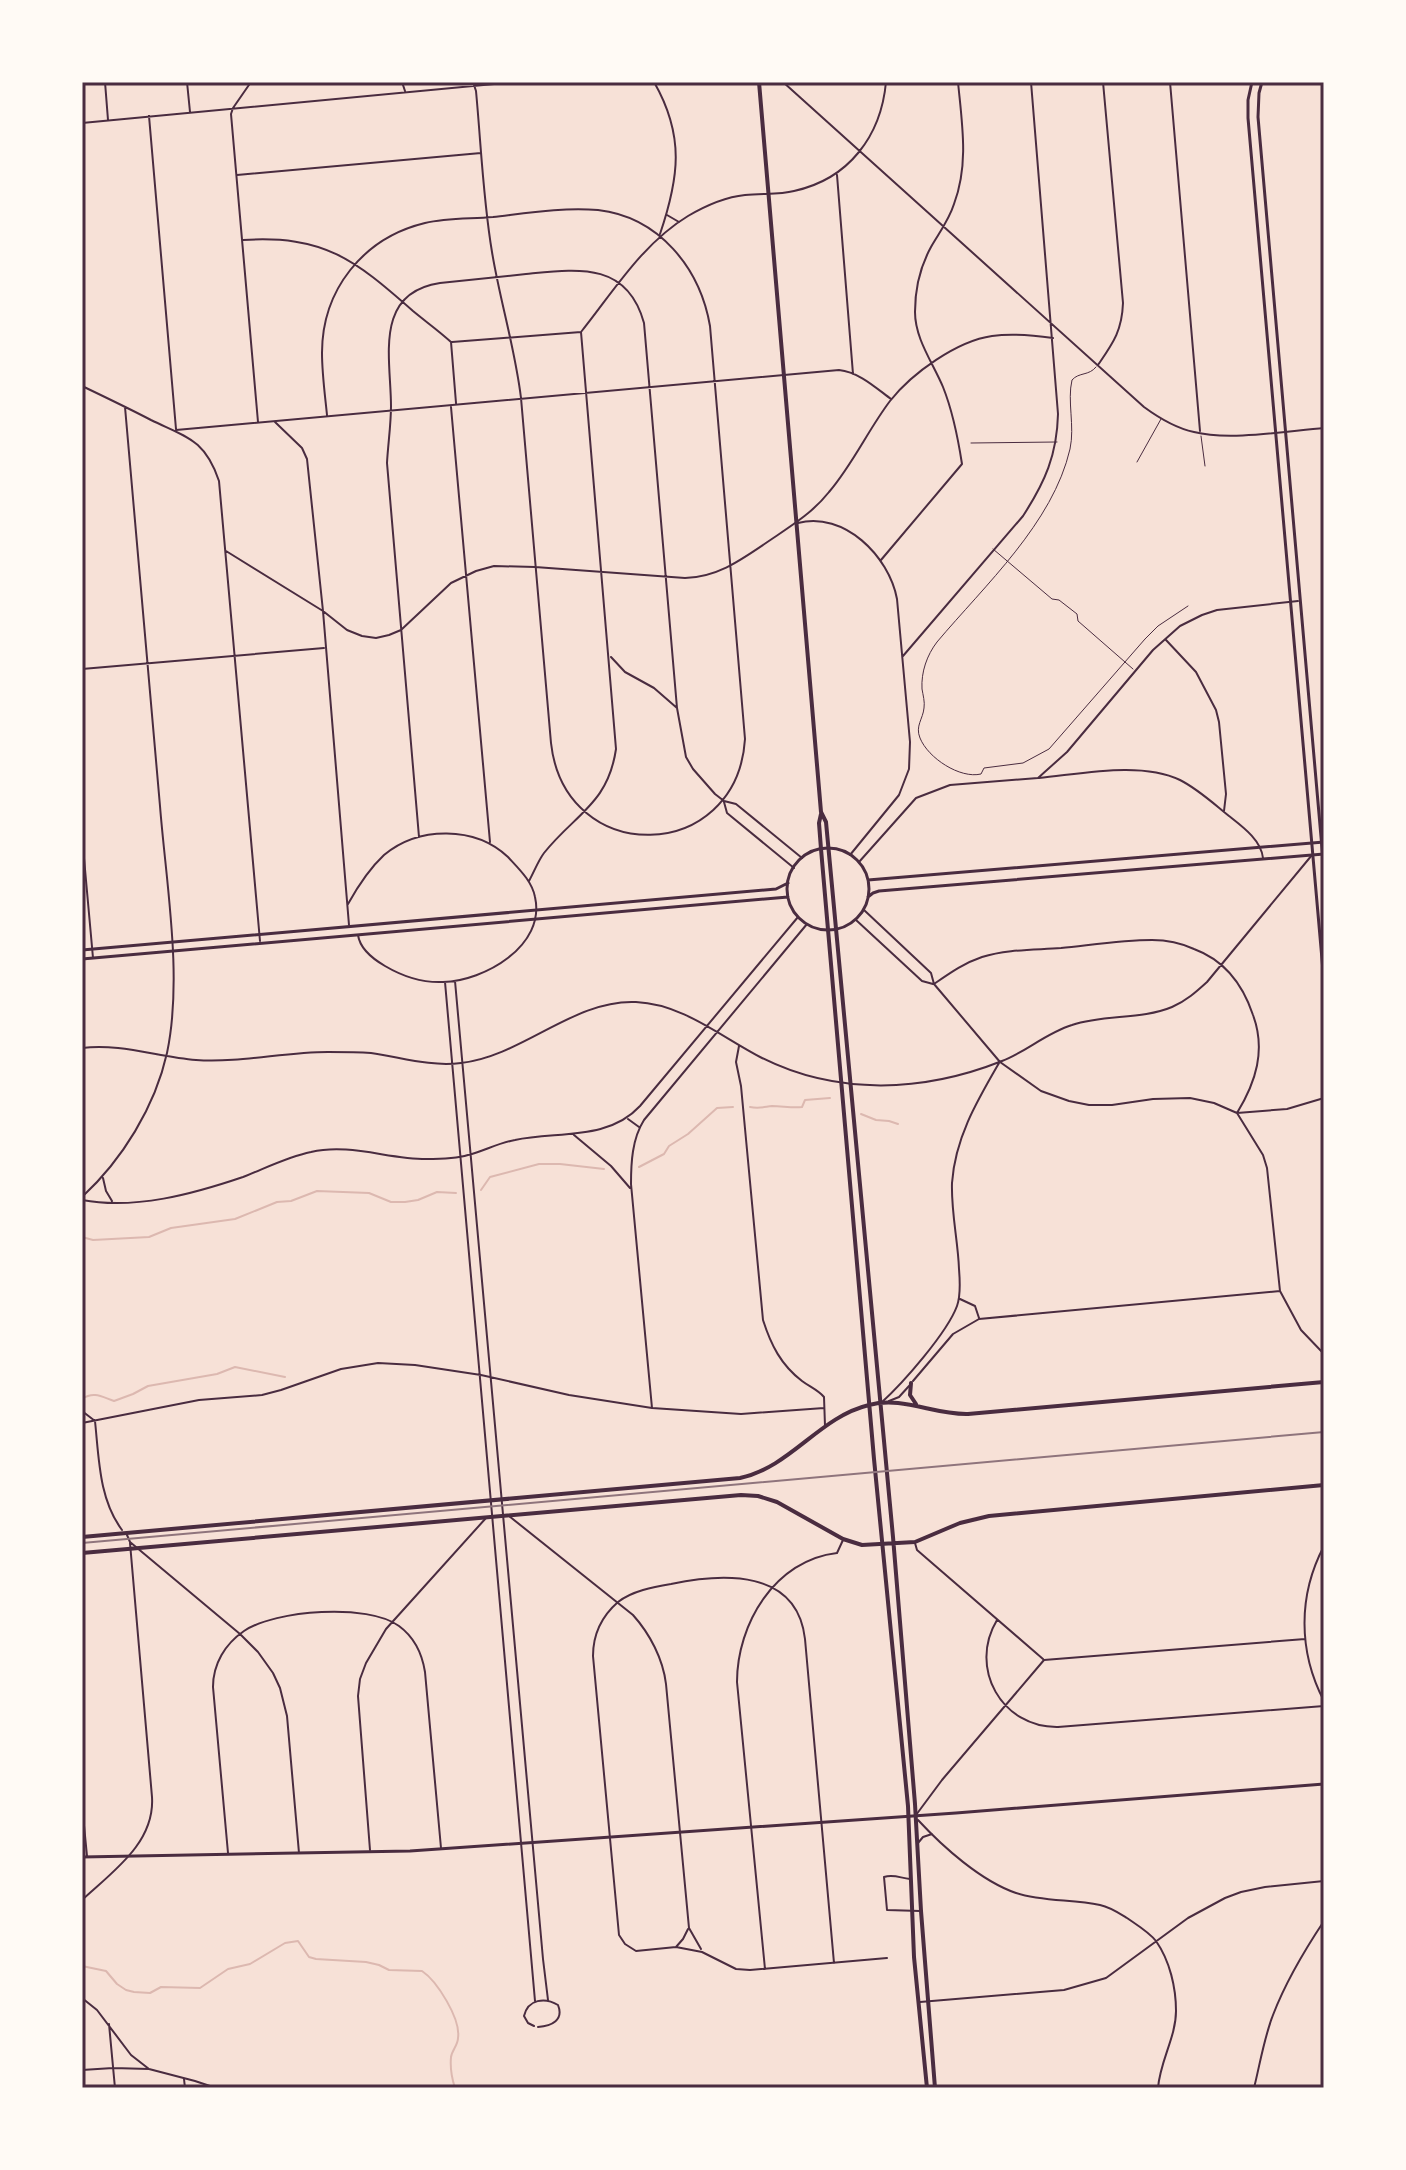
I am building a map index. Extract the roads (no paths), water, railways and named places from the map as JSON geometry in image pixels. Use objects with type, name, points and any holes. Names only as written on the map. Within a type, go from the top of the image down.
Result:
[{"type":"main road","points":[[759,82],[841,1083],[908,1817],[911,1912],[927,2088]]},
{"type":"main road","points":[[821,812],[826,822],[888,1484],[935,2088]]},
{"type":"main road","points":[[82,1537],[748,1476],[778,1463],[840,1416],[870,1404],[918,1405],[948,1413],[968,1414],[1324,1382]]},
{"type":"main road","points":[[911,1383],[910,1396],[918,1405]]},
{"type":"main road","points":[[82,1553],[747,1495],[782,1504],[857,1545],[883,1545],[915,1542],[960,1523],[996,1515],[1324,1485]]},
{"type":"street","points":[[105,82],[108,120]]},
{"type":"street","points":[[187,82],[190,112]]},
{"type":"street","points":[[251,82],[231,114],[258,422]]},
{"type":"street","points":[[402,82],[405,91]]},
{"type":"street","points":[[82,123],[514,82]]},
{"type":"street","points":[[654,82],[670,115],[676,142],[675,178],[659,236]]},
{"type":"street","points":[[783,82],[1161,419],[1201,434],[1222,436],[1324,428]]},
{"type":"street","points":[[529,881],[545,852],[600,795],[615,755],[616,734],[581,332],[659,236],[679,222],[714,203],[741,196],[793,191],[837,173],[860,152],[875,127],[882,110],[886,82]]},
{"type":"street","points":[[881,560],[962,464],[950,407],[921,342],[915,316],[922,267],[954,206],[964,167],[958,82]]},
{"type":"street","points":[[903,656],[1023,516],[1048,472],[1057,442],[1053,338],[1031,82]]},
{"type":"street","points":[[1098,365],[1118,335],[1123,303],[1103,82]]},
{"type":"street","points":[[1170,82],[1201,434]]},
{"type":"street","points":[[1252,82],[1248,118],[1324,982]]},
{"type":"street","points":[[1262,82],[1258,117],[1266,222],[1324,871]]},
{"type":"street","points":[[327,415],[322,352],[332,299],[354,263],[380,242],[432,222],[488,217],[576,209],[628,218],[659,236],[676,251],[688,266],[706,305],[715,382],[745,739],[740,770],[724,801],[690,826],[659,835],[623,832],[604,825],[585,811],[568,794],[559,777],[554,761],[521,398],[511,336],[496,277],[488,217],[474,84]]},
{"type":"street","points":[[149,116],[176,430]]},
{"type":"street","points":[[235,175],[482,153]]},
{"type":"street","points":[[837,173],[853,374]]},
{"type":"street","points":[[667,214],[679,222]]},
{"type":"street","points":[[1258,223],[1266,222]]},
{"type":"street","points":[[242,240],[271,238],[295,241],[328,250],[354,263],[451,342],[456,404]]},
{"type":"street","points":[[419,837],[387,463],[391,410],[388,336],[391,324],[402,301],[432,284],[582,270],[607,276],[619,284],[632,297],[644,323],[677,708],[686,757],[705,785],[724,801],[736,804],[802,858]]},
{"type":"street","points":[[451,342],[581,332]]},
{"type":"street","points":[[226,551],[323,611],[347,630],[362,636],[382,638],[401,630],[442,590],[467,575],[494,566],[666,577],[707,576],[730,567],[796,523],[831,490],[891,399],[931,364],[964,345],[989,336],[1017,334],[1053,338]]},
{"type":"street","points":[[176,430],[839,370],[853,374],[891,399]]},
{"type":"street","points":[[82,386],[193,441],[203,451],[217,475],[221,492],[260,943]]},
{"type":"street","points":[[451,405],[490,844]]},
{"type":"street","points":[[82,1198],[103,1177],[133,1134],[154,1091],[171,1032],[174,991],[125,407]]},
{"type":"street","points":[[274,421],[302,448],[307,459],[350,926]]},
{"type":"street","points":[[796,523],[818,521],[844,529],[862,540],[881,560],[896,593],[910,753],[907,775],[899,795],[850,855]]},
{"type":"street","points":[[1038,778],[1067,752],[1135,671],[1180,626],[1202,615],[1232,608],[1300,601]]},
{"type":"street","points":[[1165,639],[1196,672],[1216,710],[1226,797],[1224,812]]},
{"type":"street","points":[[82,669],[326,648]]},
{"type":"street","points":[[609,655],[625,672],[654,688],[677,708]]},
{"type":"street","points":[[859,862],[910,802],[950,785],[1126,770],[1151,771],[1186,783],[1224,812],[1261,847],[1263,858]]},
{"type":"street","points":[[724,801],[727,813],[794,868]]},
{"type":"street","points":[[348,905],[379,860],[396,847],[419,837],[453,834],[490,844],[529,881],[536,898],[535,919],[525,939],[505,960],[480,974],[455,981],[421,980],[393,971],[365,950],[358,935]]},
{"type":"street","points":[[82,836],[93,958]]},
{"type":"street","points":[[868,880],[1323,842]]},
{"type":"street","points":[[821,849],[839,850],[850,855],[859,862],[868,880],[864,910],[856,920],[836,930],[807,924],[798,917],[788,897],[788,883],[794,868],[802,858],[821,849]]},
{"type":"street","points":[[82,1048],[122,1048],[201,1060],[326,1052],[370,1053],[452,1064],[485,1058],[519,1045],[584,1012],[615,1003],[640,1002],[683,1013],[795,1072],[850,1084],[885,1086],[923,1083],[1000,1062],[1069,1026],[1173,1007],[1207,982],[1313,854]]},
{"type":"street","points":[[868,897],[881,890],[1323,854]]},
{"type":"street","points":[[82,950],[778,889],[788,883]]},
{"type":"street","points":[[82,959],[788,897]]},
{"type":"street","points":[[864,910],[930,971],[934,984],[1000,1062],[1041,1091],[1089,1105],[1190,1098],[1214,1103],[1237,1113],[1287,1109],[1324,1098]]},
{"type":"street","points":[[82,1198],[141,1202],[207,1188],[315,1151],[350,1150],[419,1159],[461,1157],[510,1141],[598,1130],[627,1119],[798,917]]},
{"type":"street","points":[[856,920],[922,981],[934,984],[967,963],[995,953],[1152,940],[1170,941],[1198,950],[1221,964],[1240,985],[1257,1026],[1259,1058],[1249,1093],[1237,1113]]},
{"type":"street","points":[[652,1408],[631,1189],[632,1157],[639,1128],[807,924]]},
{"type":"street","points":[[455,981],[548,2000]]},
{"type":"street","points":[[445,982],[535,2001]]},
{"type":"street","points":[[739,1045],[736,1062],[741,1086],[763,1320],[778,1356],[791,1371],[824,1397],[825,1426]]},
{"type":"street","points":[[880,1403],[947,1327],[959,1299],[960,1271],[952,1184],[956,1157],[968,1119],[1000,1062]]},
{"type":"street","points":[[1237,1113],[1263,1155],[1267,1168],[1280,1291],[1307,1339],[1324,1354]]},
{"type":"street","points":[[627,1119],[639,1128]]},
{"type":"street","points":[[573,1134],[611,1166],[631,1189]]},
{"type":"street","points":[[103,1177],[106,1191],[113,1202]]},
{"type":"street","points":[[472,1276],[482,1275]]},
{"type":"street","points":[[880,1403],[899,1397],[956,1332],[979,1319],[1280,1291]]},
{"type":"street","points":[[959,1299],[976,1307],[979,1319]]},
{"type":"street","points":[[82,1423],[192,1401],[262,1395],[360,1365],[400,1363],[481,1375],[569,1395],[652,1408],[741,1414],[824,1408]]},
{"type":"street","points":[[82,1411],[95,1421],[102,1485],[119,1526],[130,1542],[240,1634],[265,1659],[273,1673],[283,1698],[288,1726],[299,1854]]},
{"type":"street","points":[[506,1516],[640,1623],[659,1656],[664,1671],[689,1928],[702,1952]]},
{"type":"street","points":[[371,1853],[359,1719],[362,1672],[392,1622],[490,1517]]},
{"type":"street","points":[[765,1969],[737,1669],[740,1649],[755,1610],[773,1587],[804,1561],[837,1553],[843,1539]]},
{"type":"street","points":[[82,1900],[128,1856],[145,1833],[152,1814],[130,1542]]},
{"type":"street","points":[[915,1542],[917,1550],[1044,1660]]},
{"type":"street","points":[[1324,1546],[1315,1565],[1305,1611],[1305,1639],[1313,1676],[1324,1701]]},
{"type":"street","points":[[834,1963],[804,1633],[795,1610],[773,1587],[747,1579],[706,1579],[654,1588],[618,1603],[600,1624],[593,1649],[619,1935],[625,1944],[636,1951],[676,1947],[702,1952],[736,1969],[765,1969],[834,1963],[887,1958]]},
{"type":"street","points":[[228,1855],[213,1680],[219,1659],[240,1634],[252,1626],[317,1613],[368,1614],[392,1622],[416,1644],[424,1667],[441,1849]]},
{"type":"street","points":[[997,1620],[988,1642],[991,1684],[1005,1705],[1026,1721],[1050,1727],[1324,1706]]},
{"type":"street","points":[[916,1816],[927,1798],[1044,1660],[1305,1639]]},
{"type":"street","points":[[510,1700],[520,1699]]},
{"type":"street","points":[[82,1805],[84,1857],[371,1853],[908,1817],[1324,1784]]},
{"type":"street","points":[[916,1816],[933,1834],[997,1885],[1034,1898],[1104,1906],[1139,1926],[1155,1941],[1169,1968],[1176,2013],[1158,2088]]},
{"type":"street","points":[[918,1844],[923,1837],[933,1834]]},
{"type":"street","points":[[910,1879],[894,1874],[884,1877],[887,1910],[921,1911]]},
{"type":"street","points":[[919,2002],[1064,1990],[1086,1985],[1106,1978],[1209,1906],[1241,1892],[1324,1881]]},
{"type":"street","points":[[1254,2088],[1272,2018],[1285,1986],[1324,1921]]},
{"type":"street","points":[[676,1947],[689,1928]]},
{"type":"street","points":[[82,1998],[109,2023],[116,2038],[131,2055],[149,2069]]},
{"type":"street","points":[[548,2000],[558,2005],[560,2016],[551,2025],[528,2023],[524,2016],[527,2007],[535,2001],[548,2000]]},
{"type":"street","points":[[109,2023],[115,2088]]},
{"type":"street","points":[[82,2070],[149,2069],[216,2088]]},
{"type":"street","points":[[184,2077],[185,2088]]},
{"type":"lane","points":[[1098,365],[1091,372],[1072,380],[1072,439],[1060,481],[1039,519],[934,646],[923,671],[924,709],[919,718],[919,737],[944,764],[960,773],[977,775],[984,768],[1023,763],[1041,755],[1059,740],[1158,626],[1188,606]]},
{"type":"lane","points":[[1137,462],[1161,419]]},
{"type":"lane","points":[[1201,434],[1205,466]]},
{"type":"lane","points":[[971,443],[1057,442]]},
{"type":"lane","points":[[993,549],[1052,599],[1059,600],[1077,614],[1078,621],[1135,671]]},
{"type":"waterway","points":[[750,1107],[802,1107],[805,1100],[830,1098]]},
{"type":"waterway","points":[[639,1167],[664,1154],[669,1146],[717,1108],[733,1107]]},
{"type":"waterway","points":[[861,1114],[898,1124]]},
{"type":"waterway","points":[[481,1190],[490,1177],[539,1164],[604,1169]]},
{"type":"waterway","points":[[82,1237],[93,1240],[149,1237],[171,1228],[235,1219],[277,1202],[291,1201],[317,1191],[369,1193],[391,1202],[418,1200],[437,1192],[456,1193]]},
{"type":"waterway","points":[[82,1399],[94,1395],[114,1401],[148,1386],[217,1374],[235,1367],[285,1377]]},
{"type":"waterway","points":[[82,1966],[106,1971],[117,1984],[134,1992],[150,1993],[161,1987],[200,1988],[228,1969],[250,1964],[285,1943],[298,1941],[309,1957],[316,1959],[366,1962],[389,1970],[422,1971],[441,1992],[456,2021],[458,2041],[451,2065],[455,2088]]},
{"type":"tram line","points":[[82,1543],[1324,1432]]}]
